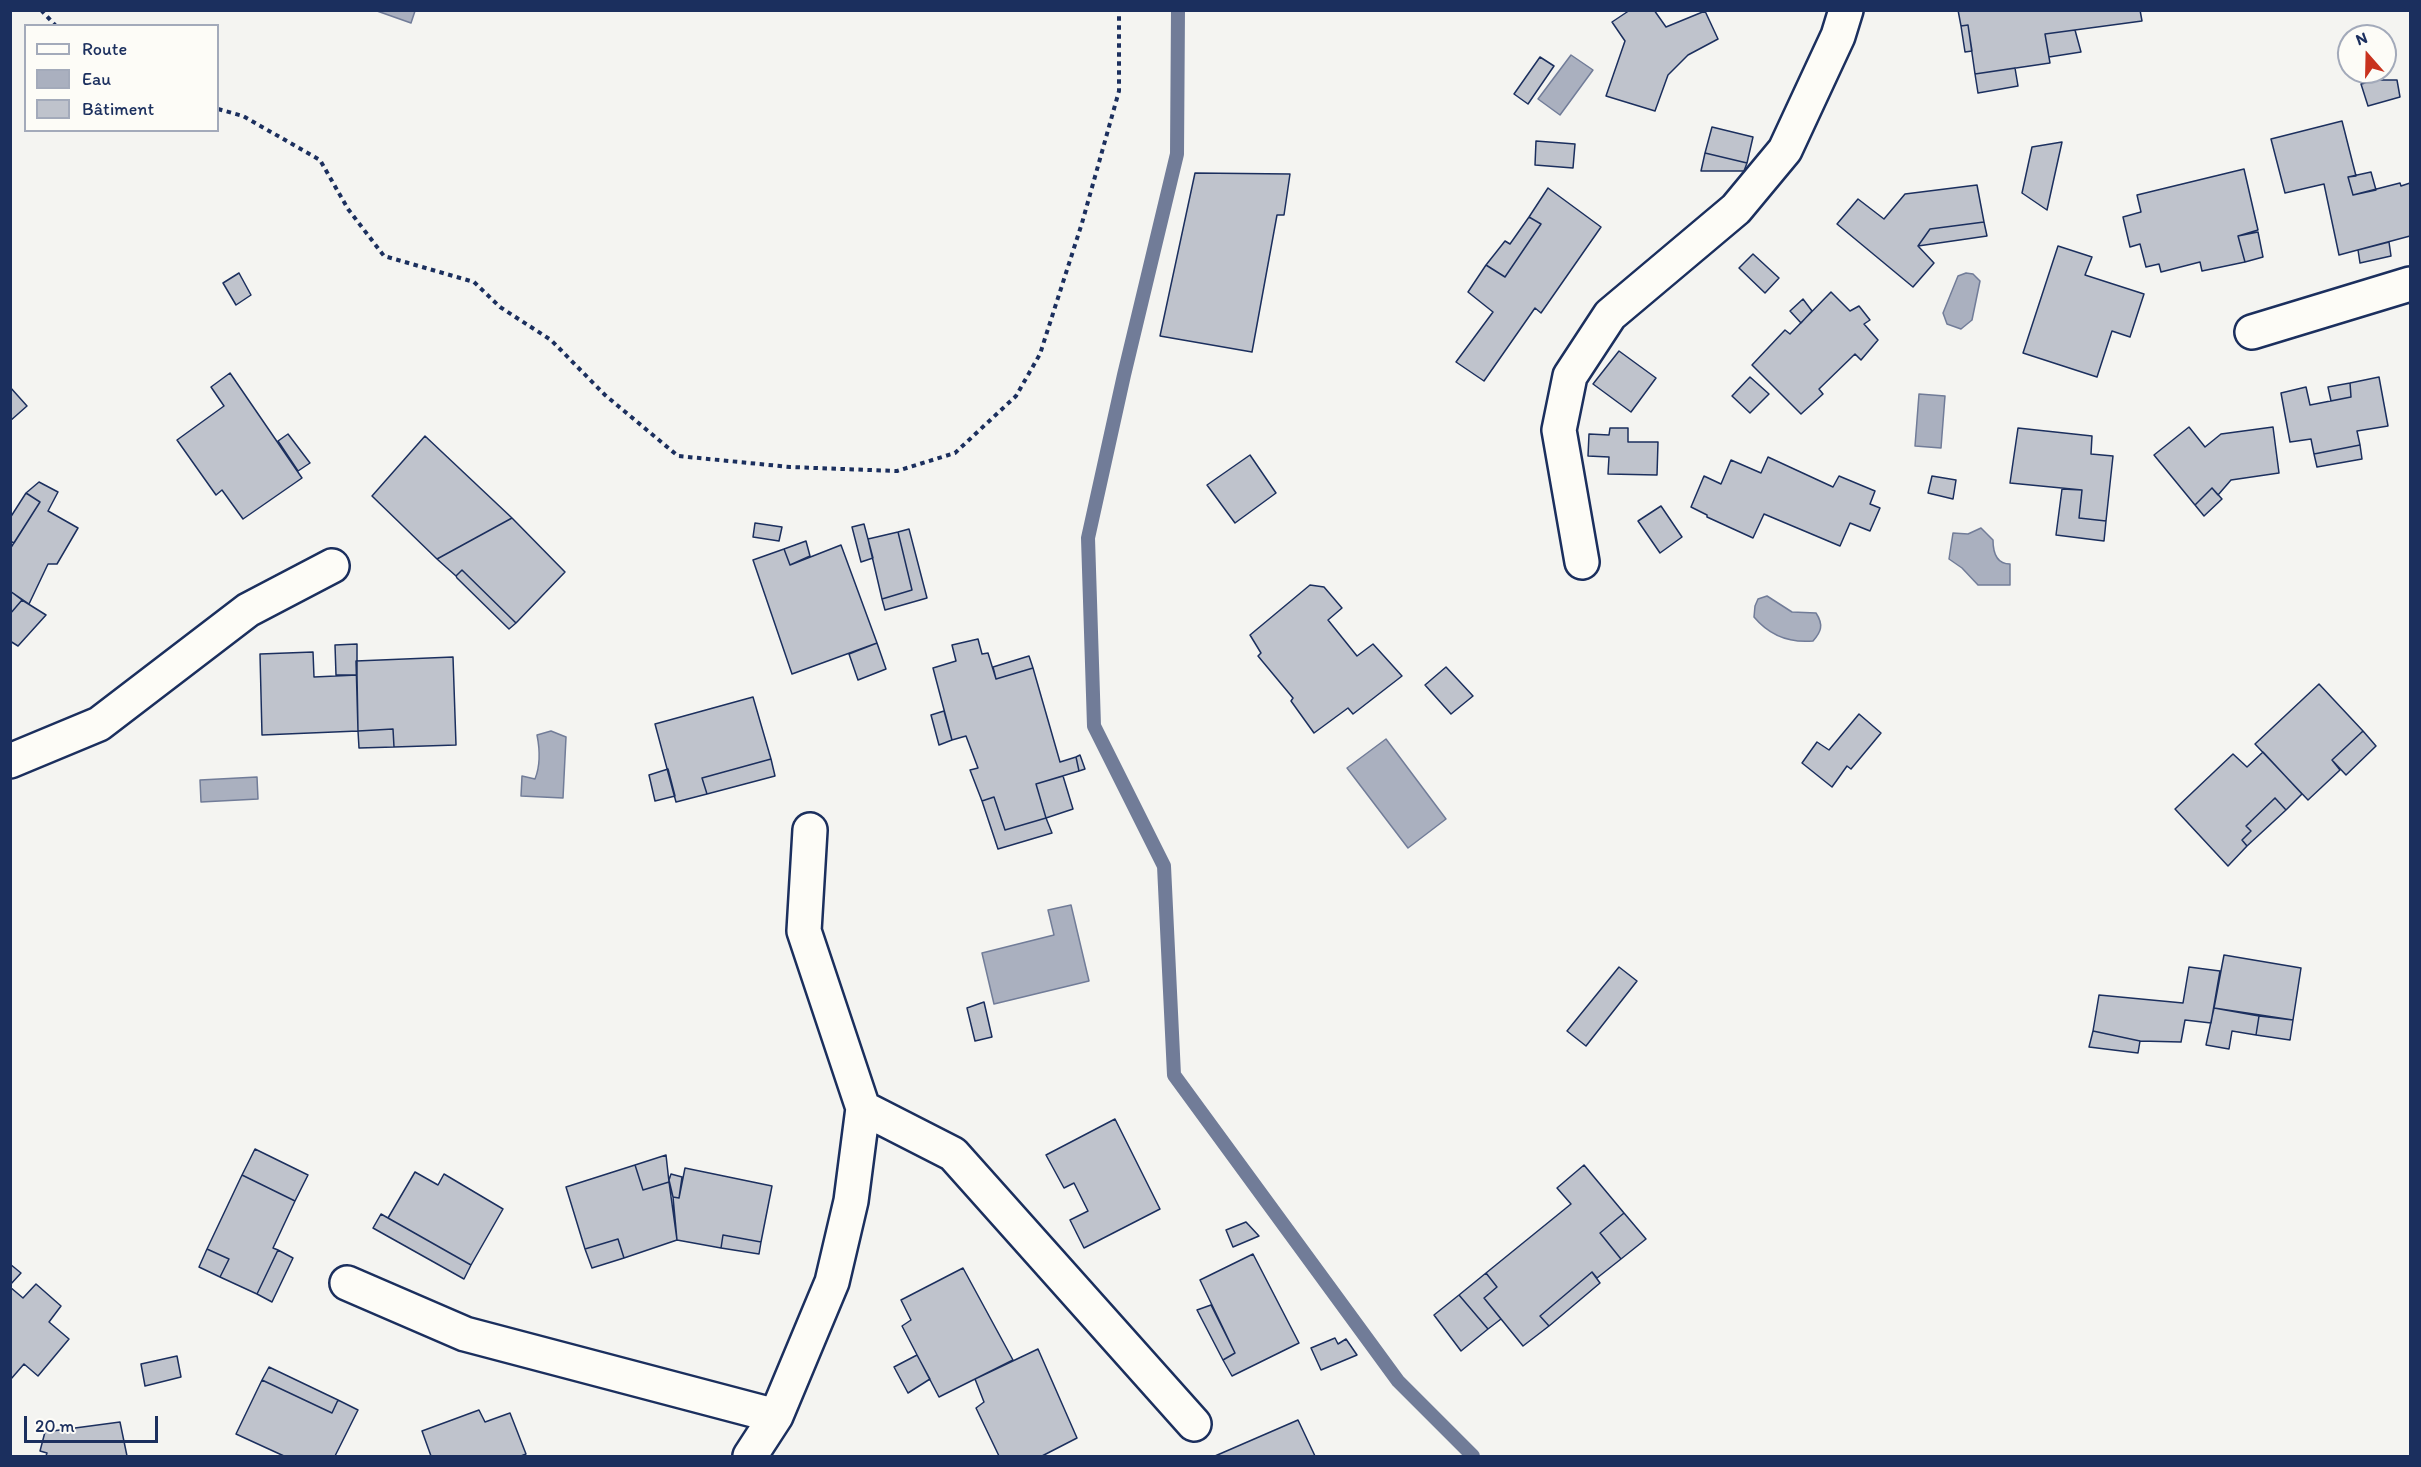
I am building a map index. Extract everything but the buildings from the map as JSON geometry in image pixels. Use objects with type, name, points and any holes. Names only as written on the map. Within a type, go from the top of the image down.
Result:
[{"type":"street","points":[[1582,562],[1559,430],[1570,376],[1610,315],[1736,209],[1785,150],[1838,36],[1846,10]]},
{"type":"street","points":[[2252,332],[2410,284]]},
{"type":"street","points":[[10,761],[99,724],[248,610],[332,566]]},
{"type":"street","points":[[750,1456],[776,1416],[832,1282],[851,1201],[863,1108],[804,931],[810,830]]},
{"type":"street","points":[[863,1108],[953,1154],[1194,1424]]},
{"type":"street","points":[[347,1283],[465,1335],[776,1416]]},
{"type":"path","points":[[41,10],[54,24]]},
{"type":"path","points":[[219,109],[243,116],[320,160],[348,209],[384,256],[474,282],[500,306],[551,340],[605,394],[678,456],[790,467],[897,471],[955,453],[1016,396],[1040,354],[1082,223],[1119,91],[1119,10]]},
{"type":"water","points":[[377,11],[415,11],[411,23]]},
{"type":"water","points":[[1571,55],[1593,70],[1560,115],[1538,99]]},
{"type":"water","points":[[1966,273],[1973,274],[1980,281],[1972,320],[1961,329],[1947,324],[1943,313],[1958,276]]},
{"type":"water","points":[[1919,394],[1945,396],[1941,448],[1915,446]]},
{"type":"water","points":[[1981,528],[1993,540],[1998,560],[2010,564],[2010,585],[1978,585],[1962,568],[1949,559],[1953,533],[1968,534]]},
{"type":"water","points":[[1767,596],[1792,612],[1816,613],[1820,621],[1820,628],[1813,641],[1788,639],[1766,629],[1754,617],[1758,599]]},
{"type":"water","points":[[551,731],[566,737],[563,798],[521,796],[522,776],[535,779],[537,773],[539,746],[537,735]]},
{"type":"water","points":[[1386,739],[1446,819],[1408,848],[1347,768]]},
{"type":"water","points":[[257,777],[258,799],[201,802],[200,780]]},
{"type":"water","points":[[1071,905],[1089,981],[994,1004],[982,953],[1054,935],[1048,910]]},
{"type":"waterway","points":[[1178,10],[1177,154],[1088,538],[1094,726],[1164,866],[1174,1075],[1398,1381],[1473,1456]]}]
